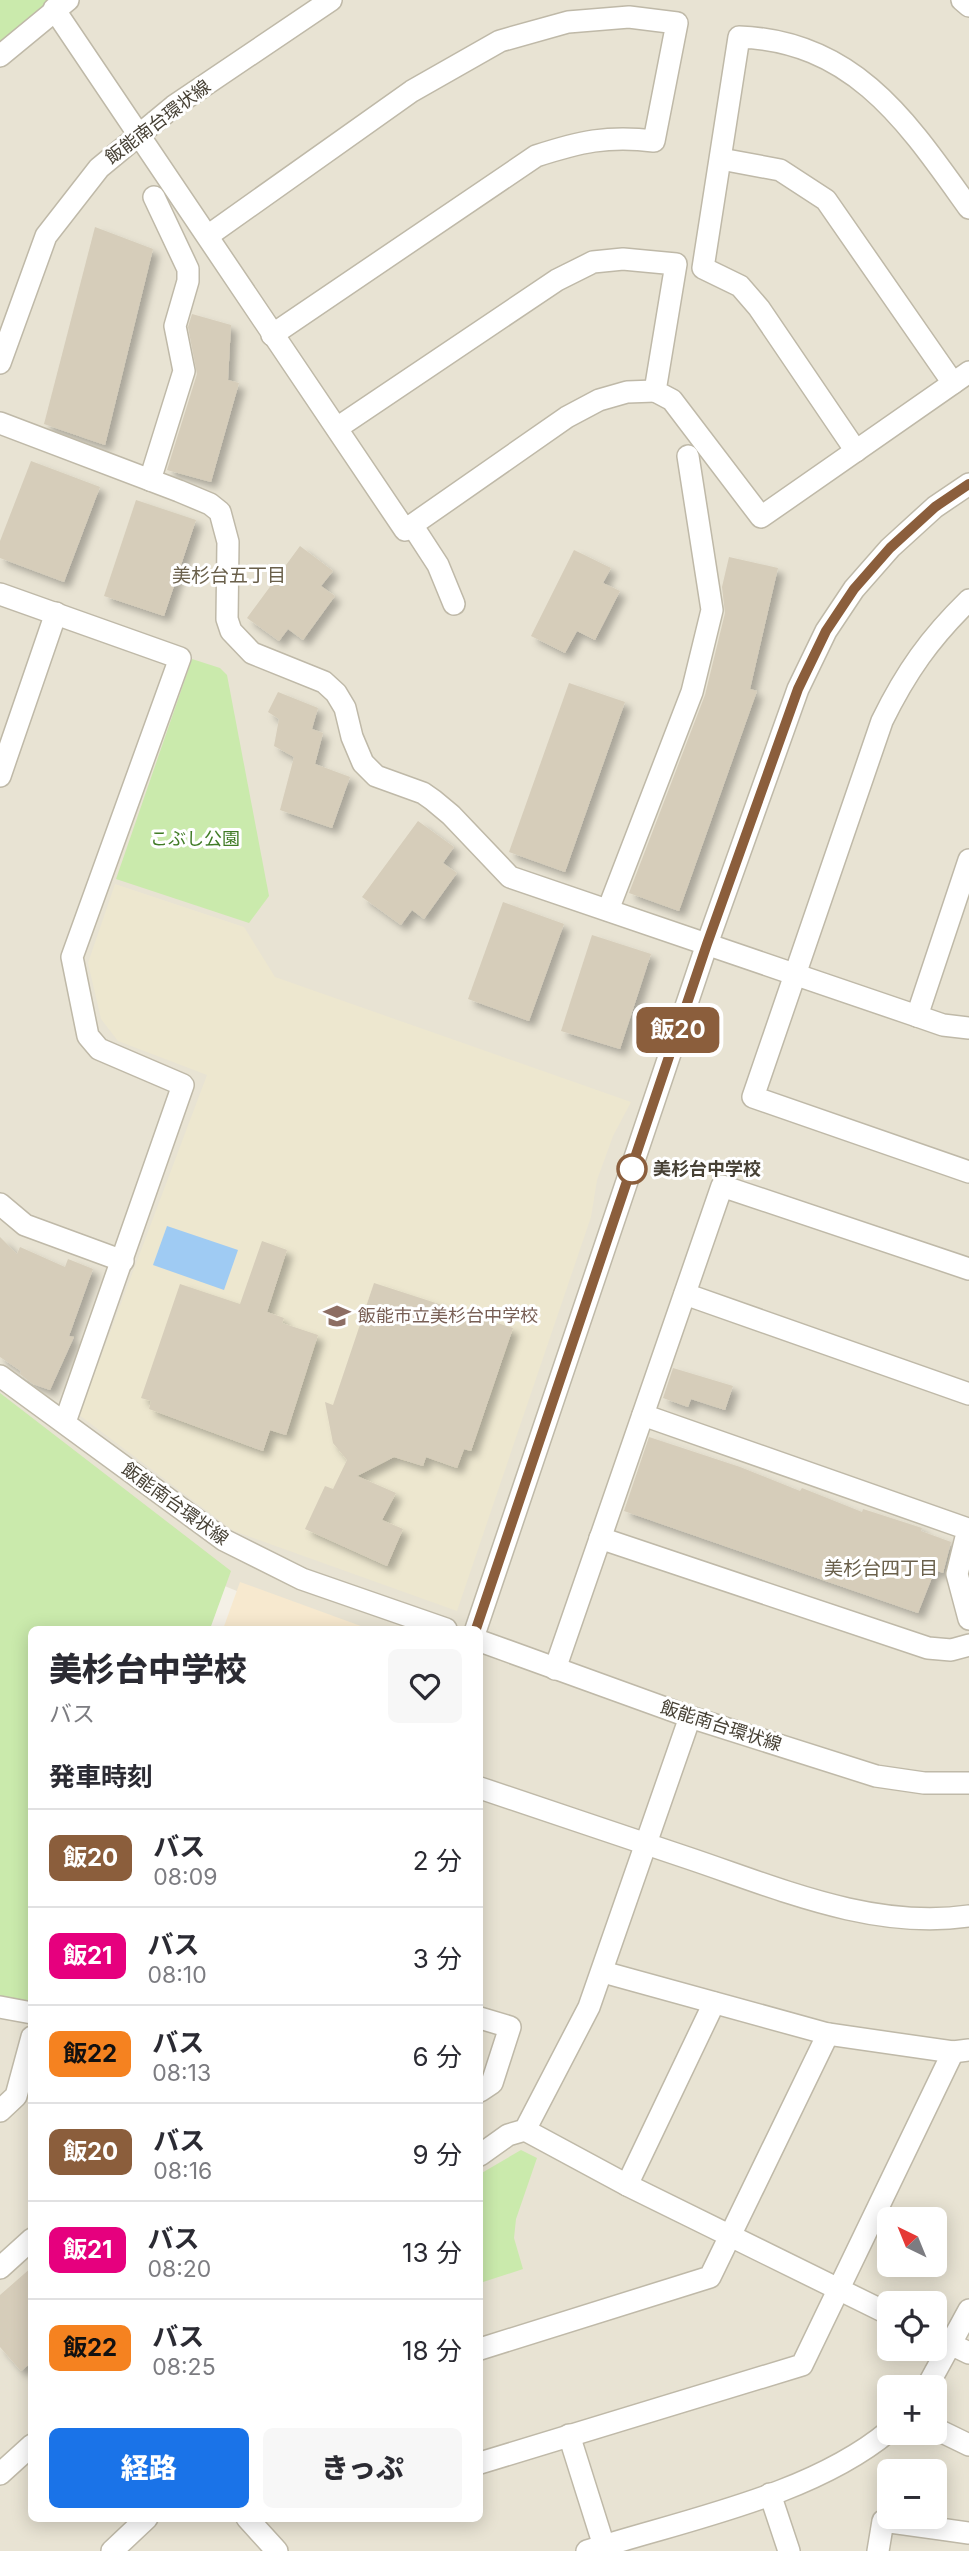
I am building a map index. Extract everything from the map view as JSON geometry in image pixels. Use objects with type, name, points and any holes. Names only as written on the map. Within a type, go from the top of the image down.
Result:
[{"type":"street","name":"飯能南台環状線","points":[[0,363],[46,236],[99,168],[139,133],[331,0]]},
{"type":"street","points":[[962,0],[969,6]]},
{"type":"street","points":[[0,56],[61,5],[139,133],[405,530],[567,417],[599,400],[626,392],[655,391],[672,400],[761,517],[961,378],[826,200],[780,170],[721,159]]},
{"type":"street","points":[[209,234],[412,90],[500,41],[568,22],[629,17],[677,23],[654,141],[620,137],[579,142],[536,156],[272,335]]},
{"type":"street","points":[[856,450],[759,308],[740,286],[703,268],[739,37],[763,38],[825,58],[856,74],[904,121],[969,208]]},
{"type":"street","points":[[150,480],[184,371],[175,326],[188,281],[188,269],[154,197]]},
{"type":"street","points":[[337,428],[539,291],[593,262],[623,260],[676,264],[655,391]]},
{"type":"street","points":[[0,423],[210,504],[220,512],[228,542],[227,619],[231,631],[252,653],[324,682],[336,692],[345,708],[352,737],[363,763],[376,776],[423,793],[451,815],[510,877],[943,1025],[969,1028]]},
{"type":"street","points":[[608,911],[692,692],[712,610],[688,456]]},
{"type":"street","points":[[477,1626],[707,944],[798,689],[826,631],[854,589],[890,548],[935,507],[969,484]]},
{"type":"street","points":[[412,526],[438,565],[454,604]]},
{"type":"street","points":[[0,594],[180,658],[72,957],[88,1036],[93,1042],[112,1056],[183,1085],[65,1422]]},
{"type":"street","points":[[969,600],[940,628],[905,674],[882,721],[792,974],[753,1097],[969,1172]]},
{"type":"street","points":[[0,775],[56,613]]},
{"type":"street","points":[[917,1016],[969,860]]},
{"type":"street","points":[[555,1669],[722,1186],[969,1269]]},
{"type":"street","points":[[0,1204],[25,1225],[123,1261]]},
{"type":"street","points":[[685,1294],[969,1394]]},
{"type":"street","name":"飯能南台環状線","points":[[0,1376],[65,1422],[191,1519],[235,1546],[302,1580],[437,1626]]},
{"type":"street","points":[[643,1415],[968,1530],[957,1574],[969,1619]]},
{"type":"street","points":[[600,1538],[928,1648],[951,1650],[969,1646]]},
{"type":"street","name":"飯能南台環状線","points":[[483,1642],[690,1717],[876,1776],[924,1783],[969,1783]]},
{"type":"street","points":[[525,2130],[589,2007],[603,1972],[690,1717]]},
{"type":"street","points":[[483,1789],[860,1913],[938,1921],[969,1916]]},
{"type":"street","points":[[483,2462],[802,2365],[837,2289],[961,2051],[828,2034],[603,1972]]},
{"type":"street","points":[[627,2185],[714,2003]]},
{"type":"street","points":[[0,2007],[28,2012]]},
{"type":"street","points":[[483,2019],[510,2027],[492,2083],[483,2089]]},
{"type":"street","points":[[483,2347],[710,2277],[828,2034]]},
{"type":"street","points":[[0,2111],[16,2096],[28,2052]]},
{"type":"street","points":[[483,2153],[508,2135],[525,2130],[627,2185],[877,2308]]},
{"type":"street","points":[[0,2268],[28,2243]]},
{"type":"street","points":[[934,2375],[969,2310]]},
{"type":"street","points":[[947,2434],[969,2445]]},
{"type":"street","points":[[569,2435],[596,2548],[770,2494],[820,2475],[877,2441]]},
{"type":"street","points":[[0,2474],[28,2449]]},
{"type":"street","points":[[770,2494],[789,2551]]},
{"type":"street","points":[[878,2551],[883,2521],[969,2533]]},
{"type":"street","points":[[111,2551],[143,2522]]},
{"type":"street","points":[[251,2522],[276,2551]]},
{"type":"shaded area","points":[[31,0],[969,0],[969,2551],[0,2551],[0,1999],[28,2006],[28,2522],[483,2522],[483,1626],[324,1626],[131,1548],[0,1449],[0,17]]},
{"type":"shaded area","name":"飯能市立美杉台中学校","points":[[115,884],[244,927],[275,977],[631,1102],[613,1136],[597,1180],[591,1217],[457,1611],[234,1531],[79,1415],[207,1075],[118,1041],[101,1019],[88,963]]},
{"type":"shaded area","points":[[240,1582],[361,1626],[224,1626]]},
{"type":"green space","points":[[0,0],[61,0],[0,44]]},
{"type":"green space","name":"こぶし公園","points":[[192,659],[220,668],[227,675],[269,896],[249,923],[116,879]]},
{"type":"green space","points":[[0,1393],[231,1571],[211,1626],[28,1626],[28,2003],[0,1998]]},
{"type":"green space","points":[[521,2150],[537,2158],[516,2219],[514,2238],[523,2269],[483,2282],[483,2172]]},
{"type":"water","points":[[167,1226],[238,1250],[224,1290],[153,1265]]},
{"type":"building","points":[[95,227],[153,249],[105,445],[44,424]]},
{"type":"building","points":[[192,314],[231,325],[228,380],[239,383],[211,482],[167,470],[197,374],[188,327]]},
{"type":"building","points":[[31,461],[100,487],[64,582],[0,558],[0,541]]},
{"type":"building","points":[[136,500],[196,520],[164,616],[104,596]]},
{"type":"building","points":[[300,546],[333,571],[321,586],[335,596],[303,640],[288,629],[279,641],[247,618]]},
{"type":"building","points":[[574,550],[611,568],[603,583],[620,591],[595,640],[577,631],[565,653],[531,636]]},
{"type":"building","points":[[729,557],[778,568],[750,689],[757,691],[679,911],[629,893],[705,695],[725,613],[722,587]]},
{"type":"building","points":[[569,683],[625,702],[565,872],[509,852]]},
{"type":"building","points":[[278,692],[318,708],[312,729],[323,733],[315,764],[350,777],[332,828],[280,810],[294,757],[274,746],[279,719],[268,712]]},
{"type":"building","points":[[418,821],[454,847],[443,863],[457,873],[424,919],[412,910],[401,925],[362,897]]},
{"type":"building","points":[[503,902],[564,924],[529,1021],[468,999]]},
{"type":"building","points":[[592,935],[651,954],[620,1049],[561,1031]]},
{"type":"building","points":[[0,1237],[17,1254],[20,1247],[65,1267],[68,1259],[93,1269],[69,1336],[74,1337],[50,1390],[33,1384],[20,1374],[21,1371],[0,1357]]},
{"type":"building","points":[[262,1241],[287,1250],[267,1312],[284,1318],[282,1323],[318,1335],[286,1435],[270,1430],[263,1451],[149,1409],[151,1401],[141,1398],[180,1284],[240,1304]]},
{"type":"building","points":[[374,1283],[513,1328],[471,1451],[464,1449],[457,1468],[426,1457],[423,1466],[394,1457],[357,1476],[396,1493],[382,1520],[403,1529],[387,1566],[305,1529],[325,1486],[333,1489],[347,1460],[333,1443],[325,1402],[333,1405]]},
{"type":"building","points":[[673,1368],[733,1386],[725,1410],[691,1399],[688,1407],[663,1398]]},
{"type":"building","points":[[649,1437],[740,1467],[800,1491],[802,1488],[862,1512],[863,1509],[922,1528],[921,1531],[951,1542],[943,1573],[935,1570],[918,1613],[624,1511]]},
{"type":"building","points":[[28,2270],[28,2365],[21,2371],[0,2347],[0,2295]]},
{"type":"bus line","name":"飯20","points":[[477,1626],[707,944],[798,689],[826,631],[854,589],[890,548],[935,507],[969,484]]},
{"type":"place","name":"美杉台中学校","points":[[632,1169]]},
{"type":"place","name":"飯能市立美杉台中学校","points":[[337,1316]]},
{"type":"district","name":"美杉台五丁目","points":[[229,575]]},
{"type":"district","name":"美杉台四丁目","points":[[881,1568]]}]
